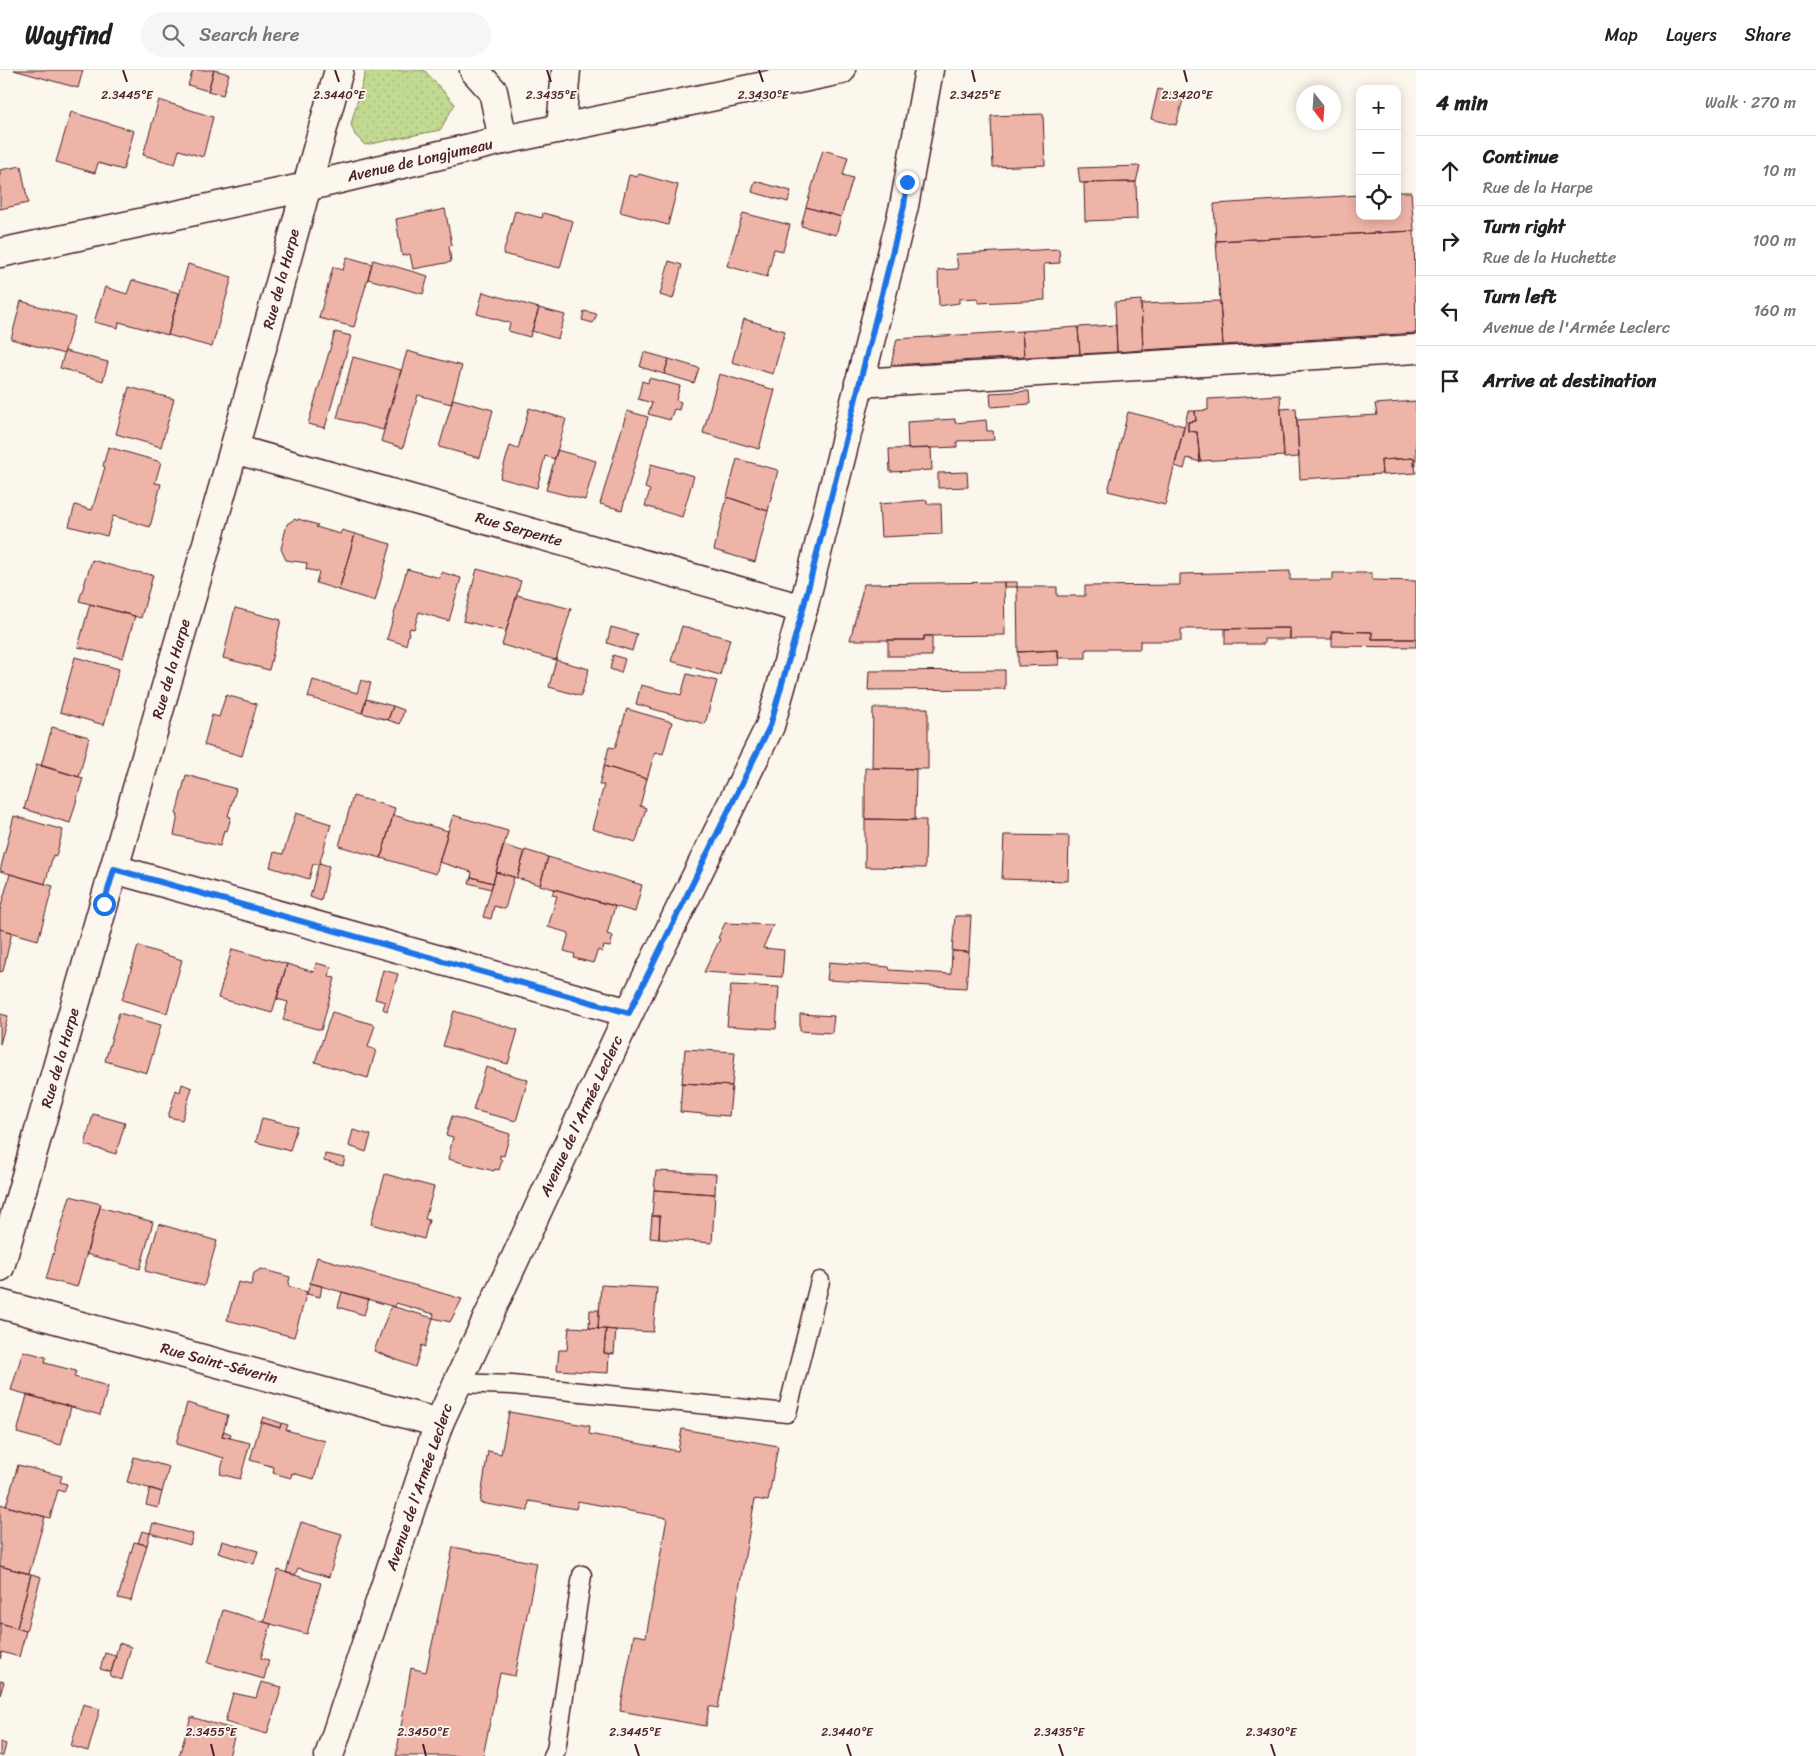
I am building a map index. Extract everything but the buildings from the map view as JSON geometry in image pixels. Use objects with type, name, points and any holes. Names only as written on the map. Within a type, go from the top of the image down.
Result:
[{"type":"street","name":"Rue de la Harpe","points":[[0,1267],[234,449],[339,70]]},
{"type":"street","points":[[474,70],[494,91],[503,140]]},
{"type":"street","points":[[561,128],[566,70]]},
{"type":"street","name":"Avenue de Longjumeau","points":[[0,253],[306,186],[503,140],[841,70]]},
{"type":"street","name":"Avenue de l'Armée Leclerc","points":[[329,1756],[439,1423],[629,1013],[770,726],[803,609],[904,206],[929,70]]},
{"type":"street","points":[[859,383],[1416,349]]},
{"type":"street","name":"Rue Serpente","points":[[234,449],[803,609]]},
{"type":"street","points":[[114,869],[629,1013]]},
{"type":"street","name":"Rue Saint-Séverin","points":[[0,1304],[439,1423]]},
{"type":"lane","points":[[457,1383],[512,1385],[787,1413],[820,1281]]},
{"type":"lane","points":[[553,1756],[556,1750],[582,1575]]},
{"type":"green space","points":[[366,70],[424,70],[455,104],[440,130],[365,145],[355,135],[351,124]]},
{"type":"route","points":[[104,904],[114,869],[629,1013],[770,726],[803,609],[904,206],[907,182]]}]
